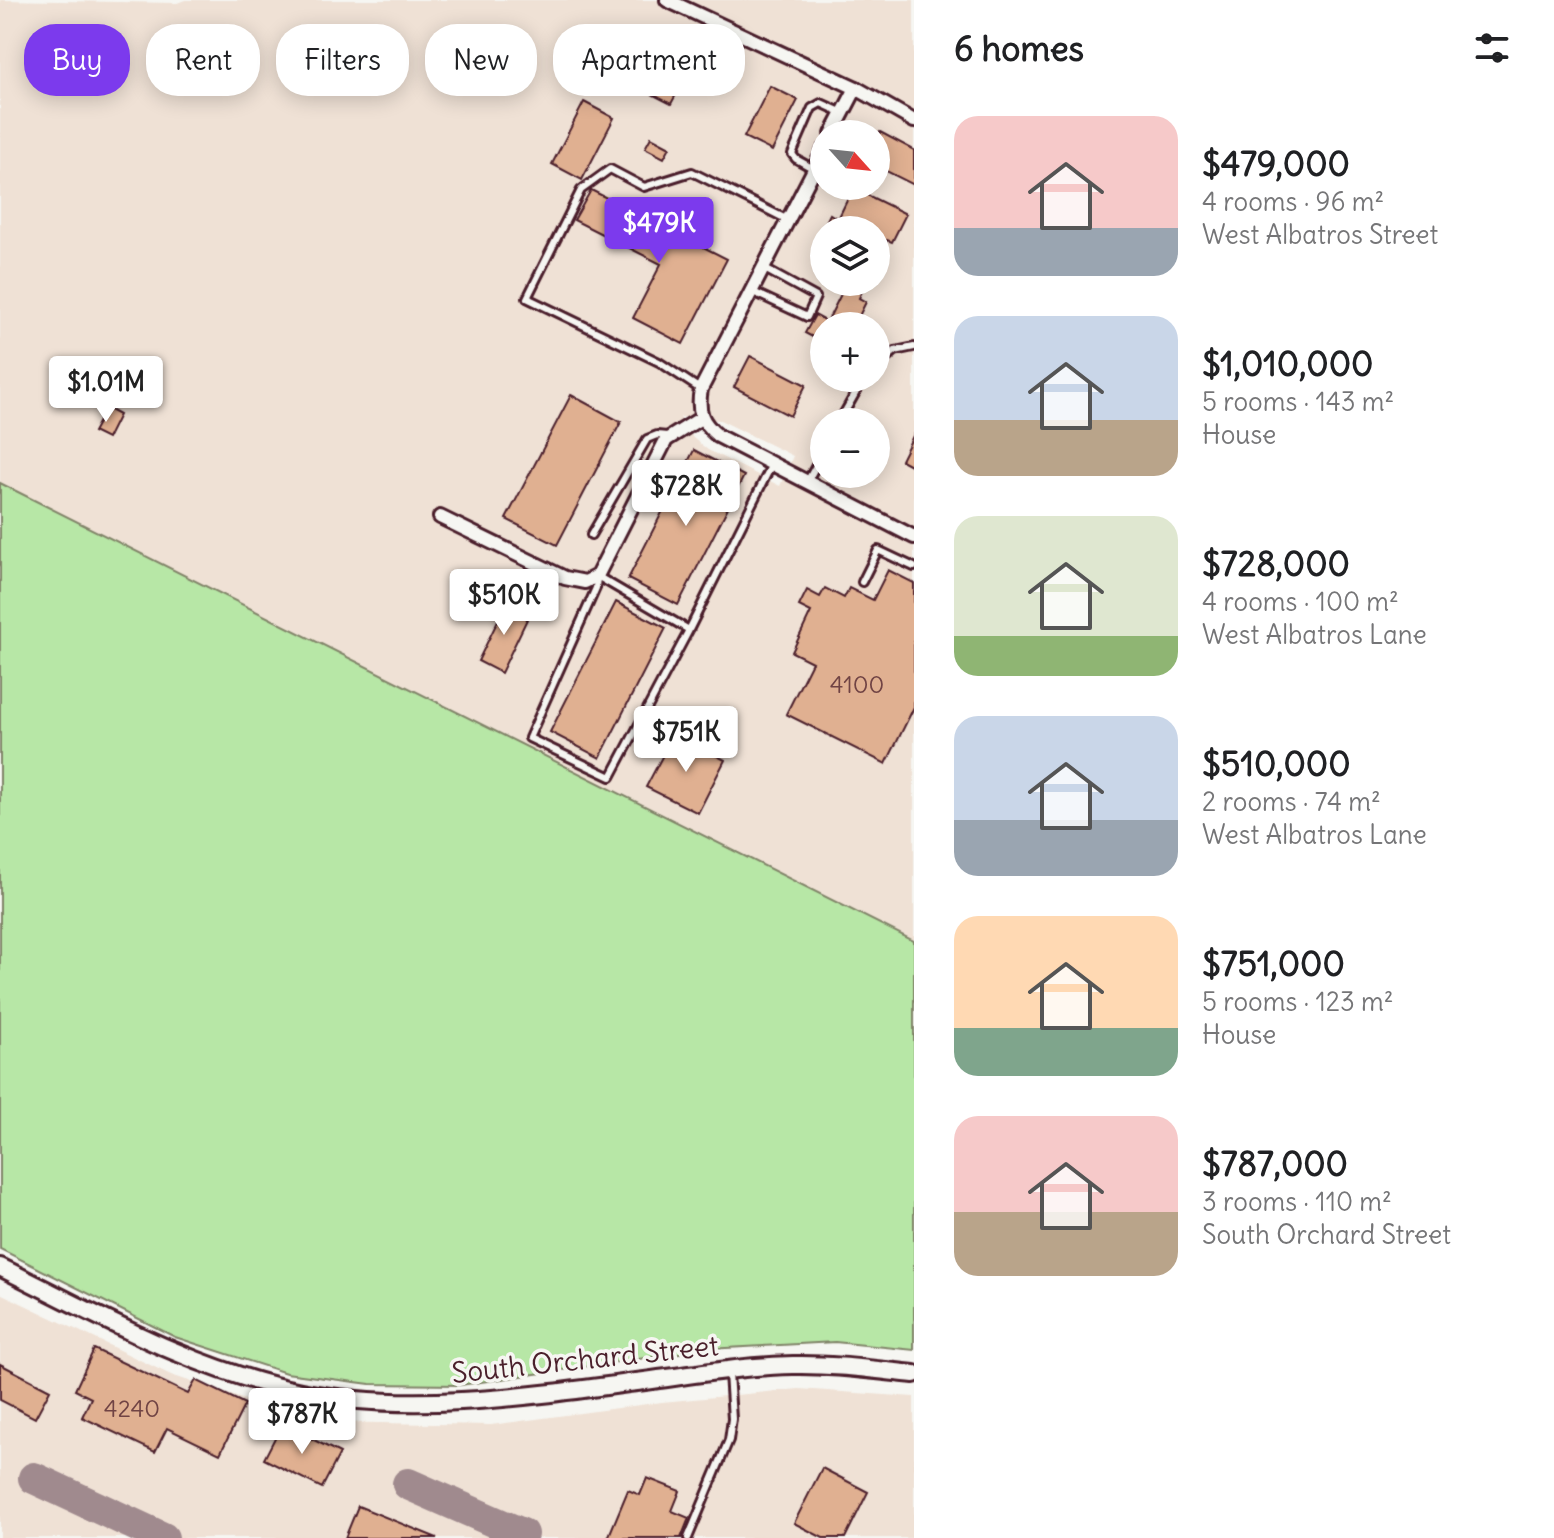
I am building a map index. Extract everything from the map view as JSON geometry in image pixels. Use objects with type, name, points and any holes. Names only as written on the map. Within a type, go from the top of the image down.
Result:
[{"type":"main road","name":"South Orchard Street","points":[[0,1267],[182,1355],[300,1392],[365,1401],[457,1401],[542,1395],[729,1370],[795,1365],[914,1374]]},
{"type":"street","points":[[667,0],[856,88],[914,121]]},
{"type":"street","points":[[839,120],[856,88]]},
{"type":"street","points":[[810,177],[701,389],[698,404],[701,418],[718,436],[914,537]]},
{"type":"street","points":[[440,517],[565,578],[585,582],[597,576],[666,440],[701,418]]},
{"type":"lane","points":[[810,167],[792,154],[812,108],[821,103],[843,113]]},
{"type":"lane","points":[[701,389],[659,362],[527,298],[581,190],[610,169],[644,187],[692,172],[788,220]]},
{"type":"lane","points":[[751,291],[807,317],[816,297],[763,268]]},
{"type":"lane","points":[[890,355],[895,351],[914,347]]},
{"type":"lane","points":[[591,535],[647,439],[657,435],[671,437]]},
{"type":"lane","points":[[689,630],[597,576],[596,588],[529,738],[611,777],[689,630],[772,464]]},
{"type":"lane","points":[[807,482],[810,477]]},
{"type":"lane","points":[[862,582],[878,550],[914,567]]},
{"type":"lane","points":[[688,1538],[729,1440],[732,1419],[729,1370]]},
{"type":"shaded area","points":[[0,0],[177,3],[185,0],[914,0],[914,941],[0,483]],"holes":[[[680,417],[720,420],[793,456],[780,486],[708,450],[693,438]]]},
{"type":"shaded area","points":[[0,1293],[171,1375],[287,1414],[324,1422],[491,1425],[662,1402],[799,1389],[914,1397],[914,1538],[0,1538]]},
{"type":"green space","points":[[0,483],[914,941],[914,1350],[835,1342],[707,1349],[460,1385],[370,1384],[286,1373],[175,1337],[0,1249]]},
{"type":"building","points":[[770,86],[798,100],[772,151],[744,137]]},
{"type":"building","points":[[656,96],[675,96],[671,104]]},
{"type":"building","points":[[584,102],[614,118],[582,180],[552,164]]},
{"type":"building","points":[[651,137],[670,147],[664,158],[645,148]]},
{"type":"building","points":[[890,137],[914,150],[914,185],[890,173]]},
{"type":"building","points":[[591,190],[727,259],[683,344],[633,318],[661,264],[574,220]]},
{"type":"building","points":[[847,200],[877,200],[906,214],[892,242],[890,216],[839,216]]},
{"type":"building","points":[[840,296],[860,296],[866,302],[861,312],[832,312]]},
{"type":"building","points":[[750,356],[806,385],[790,416],[734,387]]},
{"type":"building","points":[[571,395],[621,422],[557,545],[506,519]]},
{"type":"building","points":[[106,408],[119,415],[107,439],[93,432]]},
{"type":"building","points":[[914,434],[914,467],[901,460]]},
{"type":"building","points":[[694,450],[744,476],[678,605],[628,579]]},
{"type":"building","points":[[888,570],[914,583],[914,707],[886,764],[786,714],[812,662],[792,652],[811,612],[799,606],[807,590],[820,597],[825,588],[844,598],[849,588],[873,600]]},
{"type":"building","points":[[507,602],[530,613],[501,673],[478,661]]},
{"type":"building","points":[[616,602],[666,628],[600,758],[550,732]]},
{"type":"building","points":[[674,734],[725,760],[698,813],[646,787]]},
{"type":"building","points":[[94,1349],[188,1394],[196,1380],[245,1404],[220,1454],[167,1428],[155,1452],[82,1417],[91,1398],[75,1390]]},
{"type":"building","points":[[0,1364],[50,1390],[35,1418],[0,1400]]},
{"type":"building","points":[[282,1424],[340,1453],[322,1488],[264,1459]]},
{"type":"building","points":[[822,1468],[868,1492],[845,1538],[823,1538],[794,1523]]},
{"type":"building","points":[[647,1478],[680,1491],[672,1511],[689,1518],[681,1538],[608,1538],[628,1490],[640,1495]]},
{"type":"building","points":[[358,1506],[437,1538],[345,1538]]},
{"type":"taxiway","points":[[34,1478],[163,1538]]},
{"type":"taxiway","points":[[408,1484],[522,1534],[520,1538]]}]
